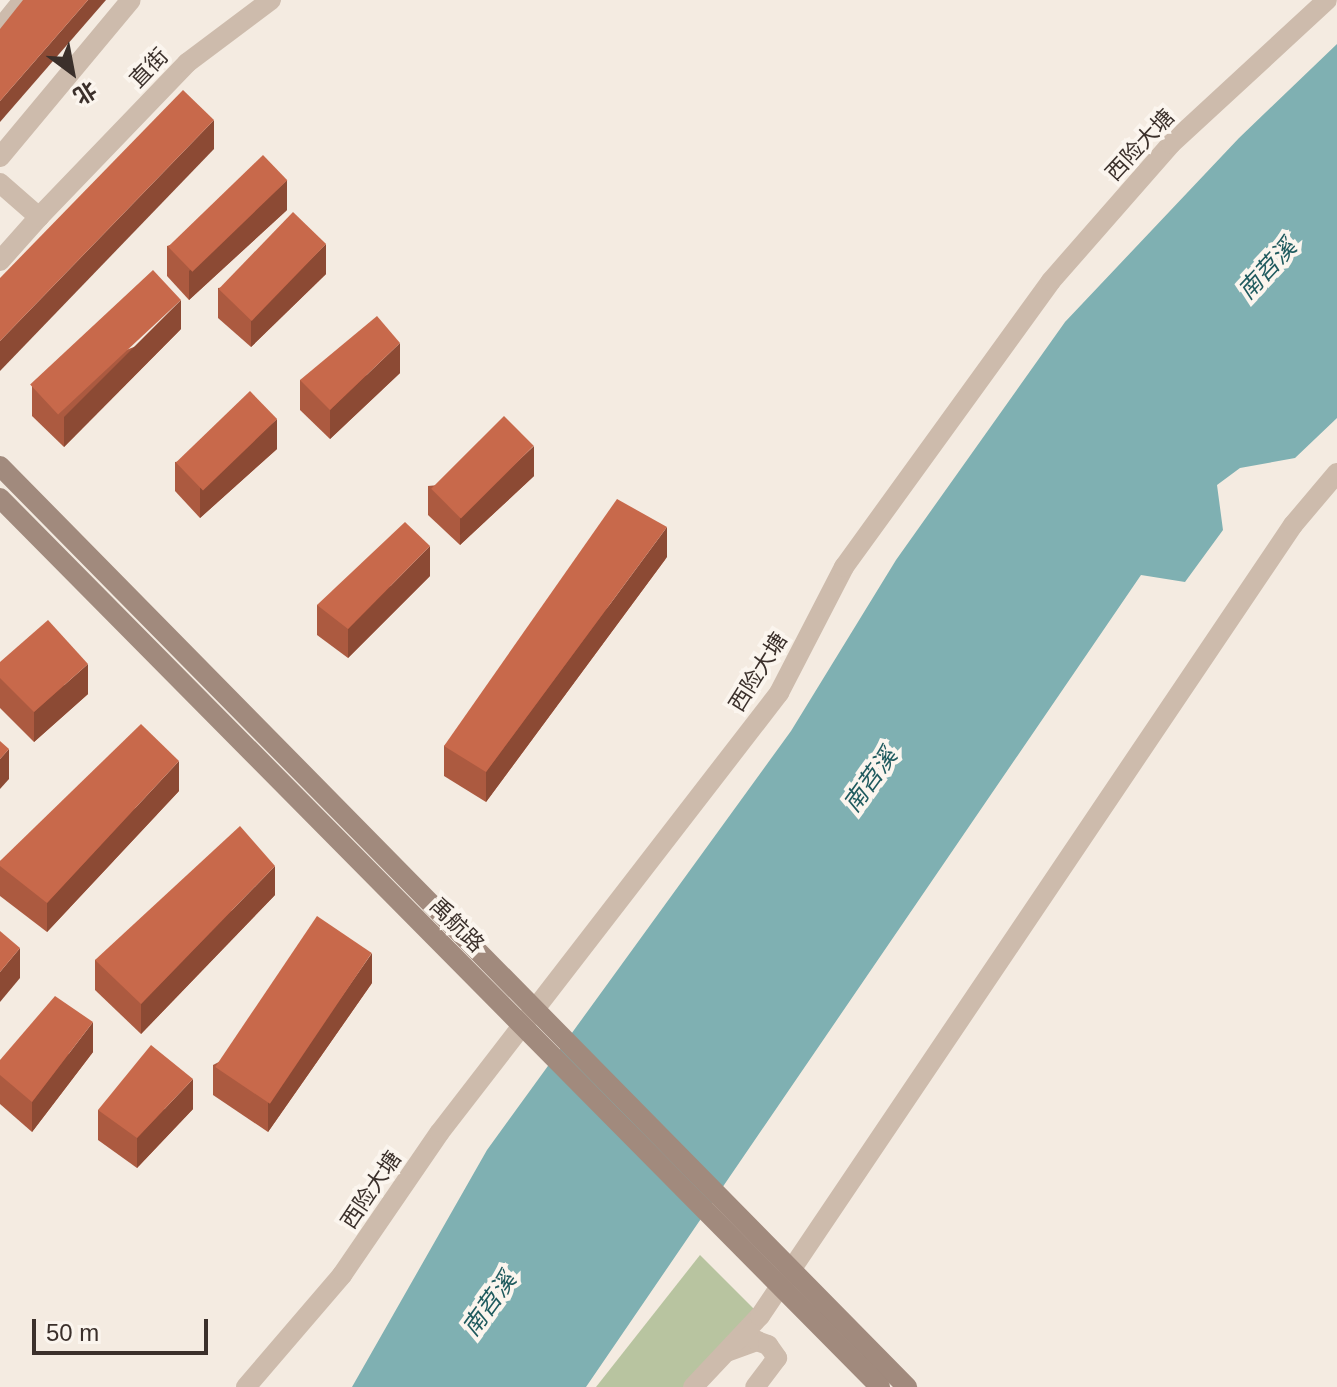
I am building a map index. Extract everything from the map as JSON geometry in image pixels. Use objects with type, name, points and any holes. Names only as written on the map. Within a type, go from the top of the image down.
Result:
[{"type":"main road","points":[[0,466],[907,1387]]},
{"type":"main road","name":"禹航路","points":[[0,498],[880,1387]]},
{"type":"street","points":[[0,27],[22,0]]},
{"type":"street","points":[[0,157],[131,0]]},
{"type":"street","name":"直街","points":[[0,261],[187,63],[271,0]]},
{"type":"street","name":"西险大塘","points":[[246,1387],[342,1275],[440,1132],[779,693],[844,567],[1051,281],[1171,144],[1327,0]]},
{"type":"street","points":[[0,183],[39,217]]},
{"type":"street","points":[[693,1387],[760,1316],[1293,525],[1337,473]]},
{"type":"street","points":[[726,1353],[757,1341],[768,1345],[777,1358],[755,1387]]},
{"type":"green space","points":[[700,1255],[755,1310],[686,1387],[596,1387]]},
{"type":"water","name":"南苕溪","points":[[1337,44],[1337,418],[1295,458],[1240,468],[1217,485],[1223,530],[1185,582],[1141,575],[586,1387],[352,1387],[487,1150],[791,731],[896,560],[1065,322],[1239,138]]},
{"type":"building","points":[[23,0],[88,0],[0,101],[0,29]]},
{"type":"building","points":[[183,90],[214,120],[0,341],[0,278]]},
{"type":"building","points":[[263,155],[287,180],[192,272],[168,247]]},
{"type":"building","points":[[293,212],[326,244],[252,321],[219,289]]},
{"type":"building","points":[[153,270],[181,300],[58,415],[30,385]]},
{"type":"building","points":[[377,316],[400,343],[330,410],[300,380]]},
{"type":"building","points":[[250,391],[277,419],[203,491],[176,463]]},
{"type":"building","points":[[504,416],[534,446],[461,519],[431,489]]},
{"type":"building","points":[[617,499],[667,527],[486,772],[444,746]]},
{"type":"building","points":[[405,522],[430,546],[348,629],[317,605]]},
{"type":"building","points":[[48,620],[88,664],[34,712],[0,678],[0,662]]},
{"type":"building","points":[[141,724],[179,761],[47,903],[0,866],[0,861]]},
{"type":"building","points":[[0,741],[9,749],[0,759]]},
{"type":"building","points":[[240,826],[275,866],[141,1004],[95,960]]},
{"type":"building","points":[[317,916],[372,953],[270,1104],[215,1067]]},
{"type":"building","points":[[0,931],[20,948],[0,972]]},
{"type":"building","points":[[55,996],[93,1022],[32,1102],[0,1075],[0,1060]]},
{"type":"building","points":[[151,1045],[193,1079],[137,1138],[98,1110]]}]
